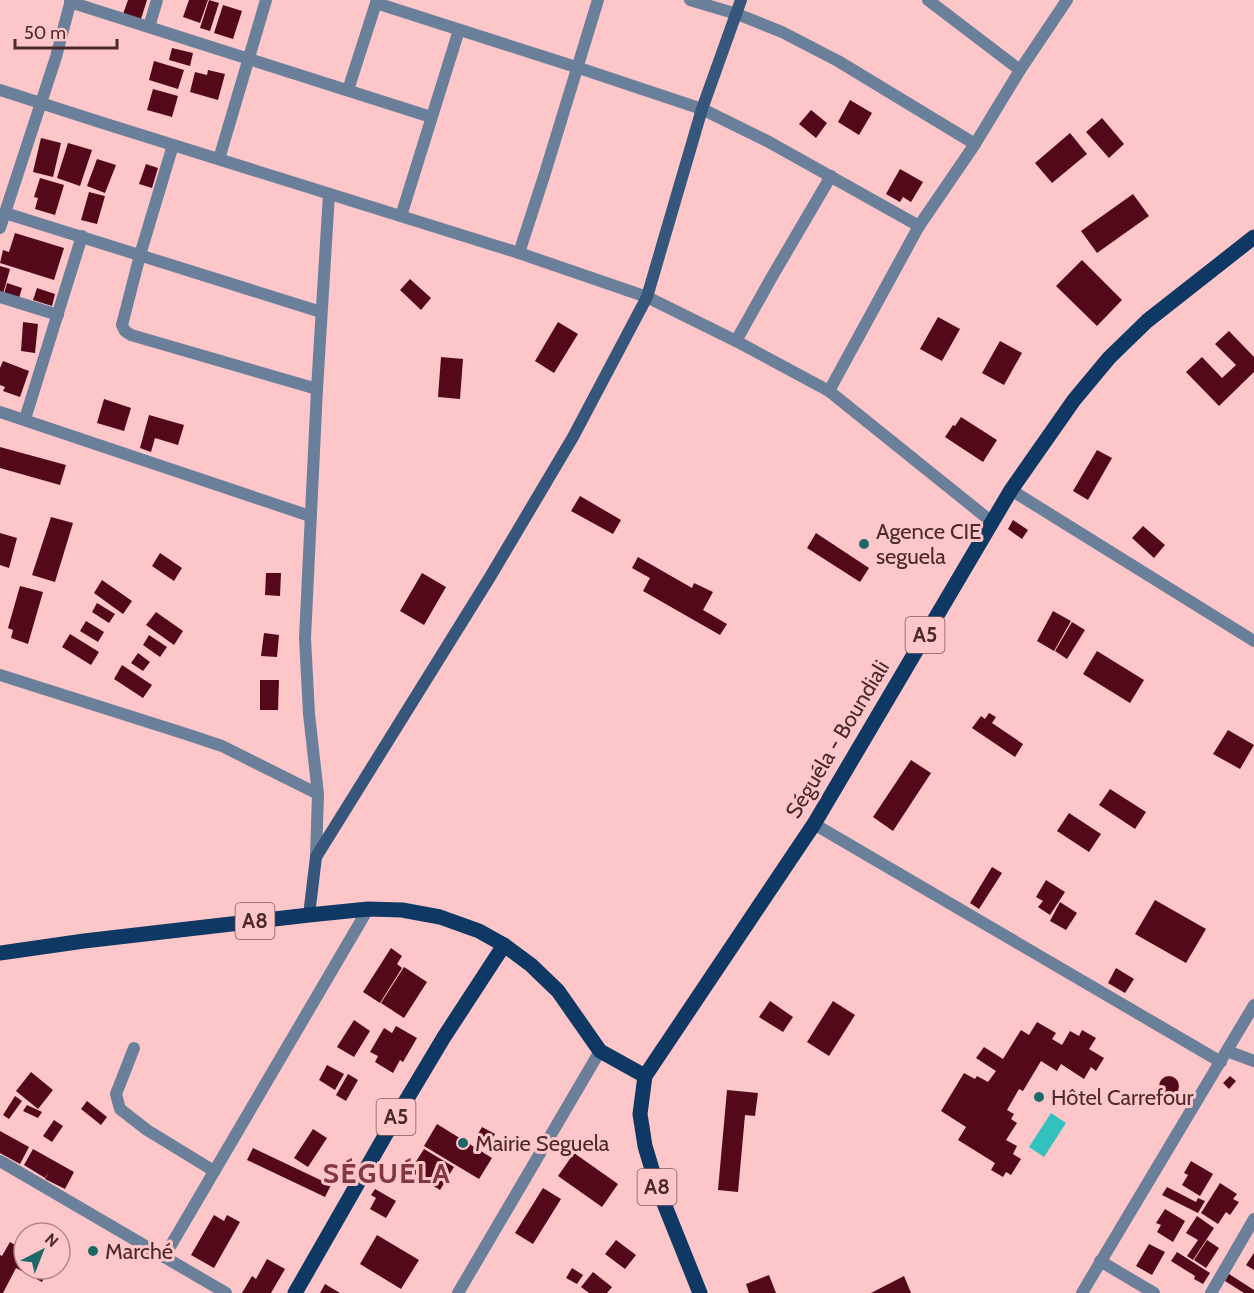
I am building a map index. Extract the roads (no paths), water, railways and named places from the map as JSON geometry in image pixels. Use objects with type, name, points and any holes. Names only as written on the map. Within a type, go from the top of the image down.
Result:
[{"type":"main road","points":[[309,915],[316,857],[490,577],[573,437],[647,297],[702,110],[741,0]]},
{"type":"main road","name":"Séguéla - Boundiali","points":[[645,1076],[814,824],[1011,490],[1074,400],[1109,358],[1147,321],[1254,237]]},
{"type":"main road","name":"A8","points":[[0,952],[368,909],[402,910],[440,917],[479,931],[504,945]]},
{"type":"main road","points":[[504,945],[531,965],[558,991],[600,1051],[645,1076]]},
{"type":"main road","name":"A5","points":[[295,1293],[444,1037],[504,945]]},
{"type":"main road","name":"A8","points":[[645,1076],[640,1114],[645,1146],[657,1186],[700,1293]]},
{"type":"street","points":[[149,27],[158,0]]},
{"type":"street","points":[[219,159],[266,0]]},
{"type":"street","points":[[519,253],[597,0]]},
{"type":"street","points":[[690,0],[737,14],[782,32],[838,61],[975,144]]},
{"type":"street","points":[[829,391],[920,226],[1067,0]]},
{"type":"street","points":[[0,228],[56,57],[71,1],[431,117]]},
{"type":"street","points":[[930,1],[1020,70]]},
{"type":"street","points":[[348,90],[376,2],[702,110],[770,142],[920,226]]},
{"type":"street","points":[[401,216],[459,30]]},
{"type":"street","points":[[0,90],[519,253],[647,297],[829,391],[992,522]]},
{"type":"street","points":[[173,145],[140,255],[122,325],[124,331],[131,335],[316,389]]},
{"type":"street","points":[[736,341],[831,176]]},
{"type":"street","points":[[316,857],[318,794],[309,714],[305,638],[316,389],[329,194]]},
{"type":"street","points":[[5,213],[321,312]]},
{"type":"street","points":[[25,419],[82,236]]},
{"type":"street","points":[[0,297],[58,315]]},
{"type":"street","points":[[0,412],[310,516]]},
{"type":"street","points":[[1011,490],[1254,641]]},
{"type":"street","points":[[0,675],[222,746],[318,794]]},
{"type":"street","points":[[814,824],[1224,1056],[1254,1061]]},
{"type":"street","points":[[164,1257],[368,909]]},
{"type":"street","points":[[1082,1293],[1254,1005]]},
{"type":"street","points":[[134,1048],[116,1094],[120,1109],[147,1130],[214,1171]]},
{"type":"street","points":[[458,1293],[600,1051]]},
{"type":"street","points":[[0,1161],[226,1293]]},
{"type":"street","points":[[1211,1293],[1252,1227]]},
{"type":"street","points":[[1100,1262],[1154,1293]]},
{"type":"water","points":[[1051,1113],[1066,1123],[1044,1157],[1029,1147]]},
{"type":"place","name":"Agence CIE seguela","points":[[864,544]]},
{"type":"place","name":"Hôtel Carrefour","points":[[1039,1097]]},
{"type":"place","name":"Mairie Seguela","points":[[463,1143]]},
{"type":"place","name":"Marché","points":[[93,1251]]},
{"type":"district","name":"SÉGUÉLA","points":[[387,1173]]}]
